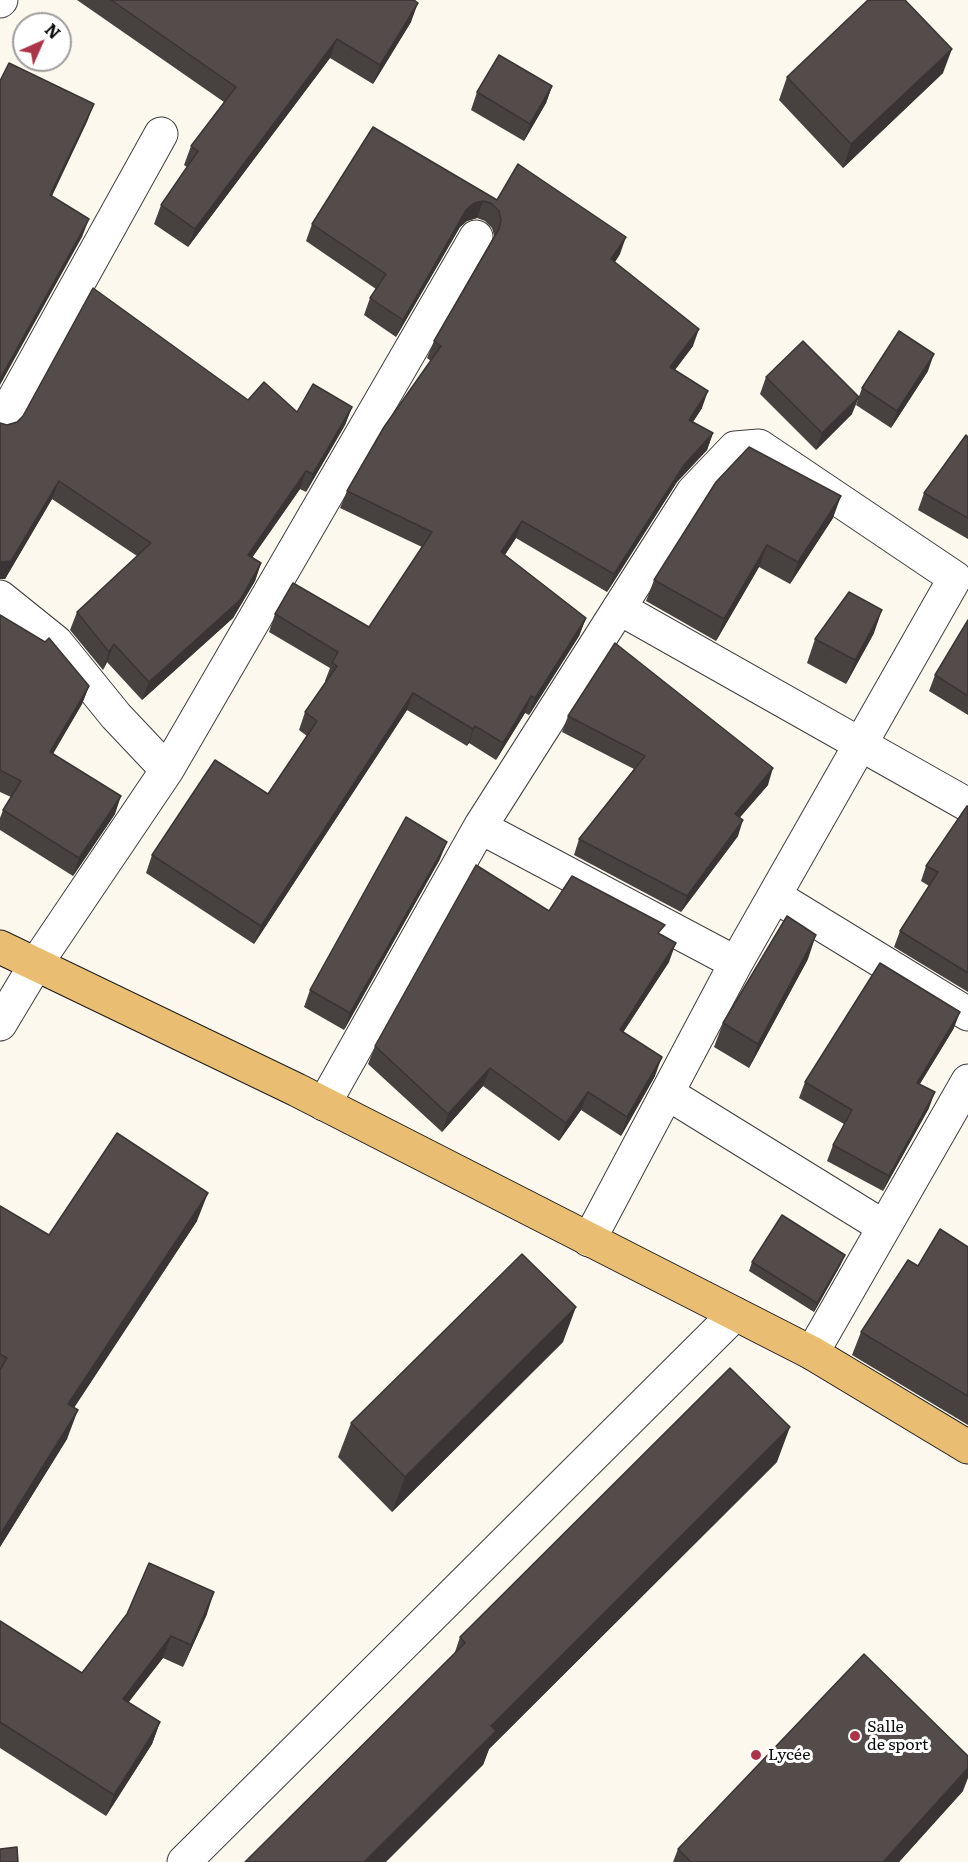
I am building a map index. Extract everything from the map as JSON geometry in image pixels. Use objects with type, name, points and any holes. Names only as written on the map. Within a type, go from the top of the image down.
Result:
[{"type":"main road","points":[[0,947],[324,1104],[812,1353],[968,1446]]},
{"type":"street","points":[[0,424],[161,134]]},
{"type":"street","points":[[0,1024],[36,964],[167,770],[476,237]]},
{"type":"street","points":[[324,1104],[480,827],[693,492],[735,448],[759,446],[961,582],[863,744],[736,963],[589,1240]]},
{"type":"street","points":[[0,597],[56,642],[116,716],[167,770]]},
{"type":"street","points":[[619,608],[968,805]]},
{"type":"street","points":[[480,827],[736,963]]},
{"type":"street","points":[[775,896],[968,1014]]},
{"type":"street","points":[[812,1353],[968,1081]]},
{"type":"street","points":[[667,1093],[885,1227]]},
{"type":"street","points":[[184,1862],[735,1314]]},
{"type":"building","points":[[111,0],[414,0],[418,3],[380,65],[337,39],[195,229],[161,205],[198,151],[191,146],[236,87]]},
{"type":"building","points":[[868,0],[905,0],[952,49],[851,144],[787,77]]},
{"type":"building","points":[[499,55],[552,86],[530,124],[477,92]]},
{"type":"building","points":[[9,63],[12,64],[12,72],[28,72],[94,104],[50,195],[89,219],[0,379],[0,81]]},
{"type":"building","points":[[373,127],[497,200],[518,164],[626,237],[611,259],[699,329],[670,367],[708,391],[689,420],[713,433],[684,465],[614,574],[522,521],[501,552],[586,618],[535,698],[531,696],[503,743],[475,726],[473,729],[413,693],[261,926],[152,855],[215,760],[268,794],[317,721],[305,712],[337,666],[332,663],[338,652],[275,614],[293,583],[369,627],[432,532],[347,491],[384,427],[441,346],[434,341],[499,229],[501,220],[499,211],[491,203],[483,201],[474,203],[466,210],[403,320],[370,298],[386,274],[312,224]]},
{"type":"building","points":[[93,288],[248,400],[264,382],[297,412],[313,384],[352,407],[313,474],[306,471],[248,555],[261,563],[240,600],[149,682],[114,644],[109,652],[77,612],[151,543],[59,481],[11,561],[0,562],[0,423],[7,425],[17,422],[23,416]]},
{"type":"building","points":[[899,331],[934,354],[897,411],[862,388]]},
{"type":"building","points":[[803,341],[859,397],[822,433],[766,377]]},
{"type":"building","points":[[966,435],[968,437],[968,518],[924,493]]},
{"type":"building","points":[[749,447],[841,496],[798,562],[767,545],[724,619],[654,580],[716,482]]},
{"type":"building","points":[[849,592],[882,610],[855,660],[815,639]]},
{"type":"building","points":[[0,615],[45,642],[49,638],[89,686],[50,752],[121,796],[79,858],[3,810],[21,781],[0,770]]},
{"type":"building","points":[[968,620],[968,696],[935,675]]},
{"type":"building","points":[[615,643],[773,768],[735,814],[743,820],[687,896],[579,839],[645,756],[568,716]]},
{"type":"building","points":[[967,806],[968,973],[900,931],[938,872],[926,866]]},
{"type":"building","points":[[406,817],[447,842],[350,1013],[310,990]]},
{"type":"building","points":[[476,865],[549,911],[572,876],[665,925],[658,933],[676,943],[620,1030],[662,1057],[627,1117],[588,1092],[566,1123],[490,1068],[448,1114],[375,1046]]},
{"type":"building","points":[[787,916],[816,935],[758,1044],[723,1023]]},
{"type":"building","points":[[880,963],[960,1012],[917,1083],[935,1092],[889,1176],[833,1145],[852,1110],[805,1082]]},
{"type":"building","points":[[117,1133],[208,1193],[68,1404],[78,1410],[0,1535],[0,1370],[7,1358],[0,1354],[0,1206],[49,1235]]},
{"type":"building","points":[[782,1215],[845,1255],[817,1303],[752,1262]]},
{"type":"building","points":[[940,1229],[968,1247],[968,1396],[861,1332],[908,1260],[918,1266]]},
{"type":"building","points":[[522,1254],[576,1307],[405,1477],[351,1423]]},
{"type":"building","points":[[730,1368],[790,1427],[491,1726],[496,1731],[364,1862],[245,1862],[465,1643],[460,1637]]},
{"type":"building","points":[[149,1563],[214,1592],[191,1645],[171,1636],[123,1699],[160,1722],[114,1795],[0,1722],[0,1621],[82,1673],[127,1614]]},
{"type":"building","name":"Salle de sport","points":[[864,1654],[968,1756],[968,1768],[883,1862],[691,1862],[678,1849]]},
{"type":"building","points":[[17,1847],[18,1862],[0,1862],[0,1849]]},
{"type":"place","name":"Salle de sport","points":[[855,1736]]},
{"type":"place","name":"Lycée","points":[[756,1755]]}]
